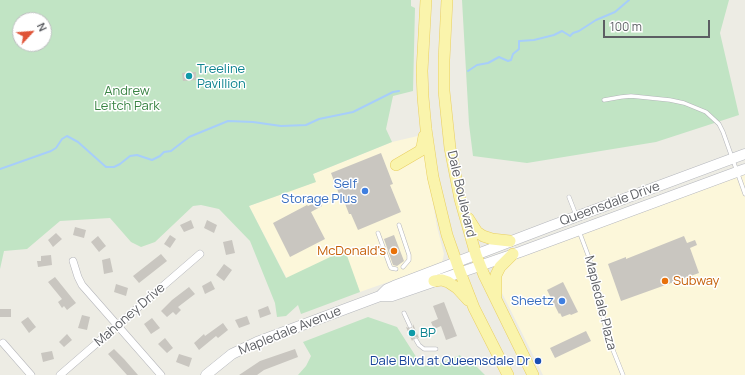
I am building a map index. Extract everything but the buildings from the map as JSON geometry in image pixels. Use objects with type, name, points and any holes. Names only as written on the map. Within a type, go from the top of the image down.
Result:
[{"type":"main road","name":"Dale Boulevard","points":[[426,0],[422,71],[426,129],[437,194],[447,235],[474,308],[508,375]]},
{"type":"main road","name":"Dale Boulevard","points":[[447,0],[444,60],[446,112],[450,148],[462,210],[480,265],[496,302],[533,375]]},
{"type":"main road","points":[[396,165],[420,151],[426,129]]},
{"type":"main road","points":[[462,210],[474,228],[482,235],[492,239],[510,241]]},
{"type":"main road","points":[[496,302],[496,275],[500,267],[513,254]]},
{"type":"main road","points":[[434,281],[442,280],[450,283],[474,308]]},
{"type":"street","name":"Queensdale Drive","points":[[476,254],[745,154]]},
{"type":"street","name":"Queensdale Drive","points":[[480,265],[741,170]]},
{"type":"street","name":"Mahoney Drive","points":[[60,375],[200,254]]},
{"type":"street","name":"Mapledale Avenue","points":[[206,375],[225,360],[247,346],[380,296],[392,296],[434,281],[458,267],[476,254]]},
{"type":"street","points":[[73,261],[82,284],[161,375]]},
{"type":"street","name":"Mapledale Avenue","points":[[380,296],[389,288],[458,267],[480,265]]},
{"type":"street","points":[[3,343],[31,375]]},
{"type":"lane","points":[[604,100],[631,96],[670,100],[699,108],[706,112],[719,124],[723,132],[732,159],[741,170],[745,194]]},
{"type":"lane","points":[[569,197],[576,216]]},
{"type":"lane","points":[[399,225],[409,255],[409,260],[403,267]]},
{"type":"lane","name":"Mapledale Plaza","points":[[579,230],[594,271],[606,335],[623,375]]},
{"type":"lane","points":[[378,233],[390,266],[396,269]]},
{"type":"lane","points":[[404,313],[410,326]]},
{"type":"lane","points":[[416,340],[418,345],[424,349],[436,349]]},
{"type":"shaded area","points":[[422,135],[437,227],[444,254],[442,263],[360,292],[344,250],[287,279],[249,206],[315,182],[313,174],[392,142]]},
{"type":"shaded area","points":[[745,171],[745,375],[543,375],[497,283],[506,263]]},
{"type":"green space","name":"Andrew Leitch Park","points":[[0,0],[411,0],[411,6],[415,8],[413,91],[393,96],[386,129],[392,142],[313,174],[316,182],[249,206],[286,278],[345,250],[360,292],[301,314],[298,305],[286,316],[277,317],[275,303],[250,241],[219,209],[201,205],[193,206],[155,242],[141,247],[131,242],[110,218],[60,221],[27,249],[4,251],[0,269]]},
{"type":"green space","points":[[462,0],[729,0],[720,33],[739,115],[656,142],[527,163],[473,156],[469,124]]},
{"type":"green space","points":[[368,317],[397,327],[422,366],[441,363],[460,355],[463,361],[472,362],[485,375],[298,375],[306,366],[311,356],[303,342]]},
{"type":"waterway","points":[[468,71],[477,65],[488,63],[499,57],[508,61],[511,60],[513,54],[519,49],[519,41],[534,40],[554,35],[562,31],[570,36],[596,20],[615,12],[629,0]]},
{"type":"waterway","points":[[0,169],[51,151],[56,148],[62,139],[67,136],[78,142],[106,167],[114,167],[130,156],[137,155],[152,160],[164,152],[171,151],[189,137],[228,121],[253,122],[281,126],[306,125],[319,119],[353,112],[393,92],[399,91]]},
{"type":"place","name":"Treeline Pavillion","points":[[189,76]]},
{"type":"place","name":"Self Storage Plus","points":[[365,191]]},
{"type":"place","name":"McDonald's","points":[[394,251]]},
{"type":"place","name":"Subway","points":[[665,281]]},
{"type":"place","name":"Sheetz","points":[[562,301]]},
{"type":"place","name":"BP","points":[[412,333]]},
{"type":"place","name":"Dale Blvd at Queensdale Dr","points":[[538,361]]}]
